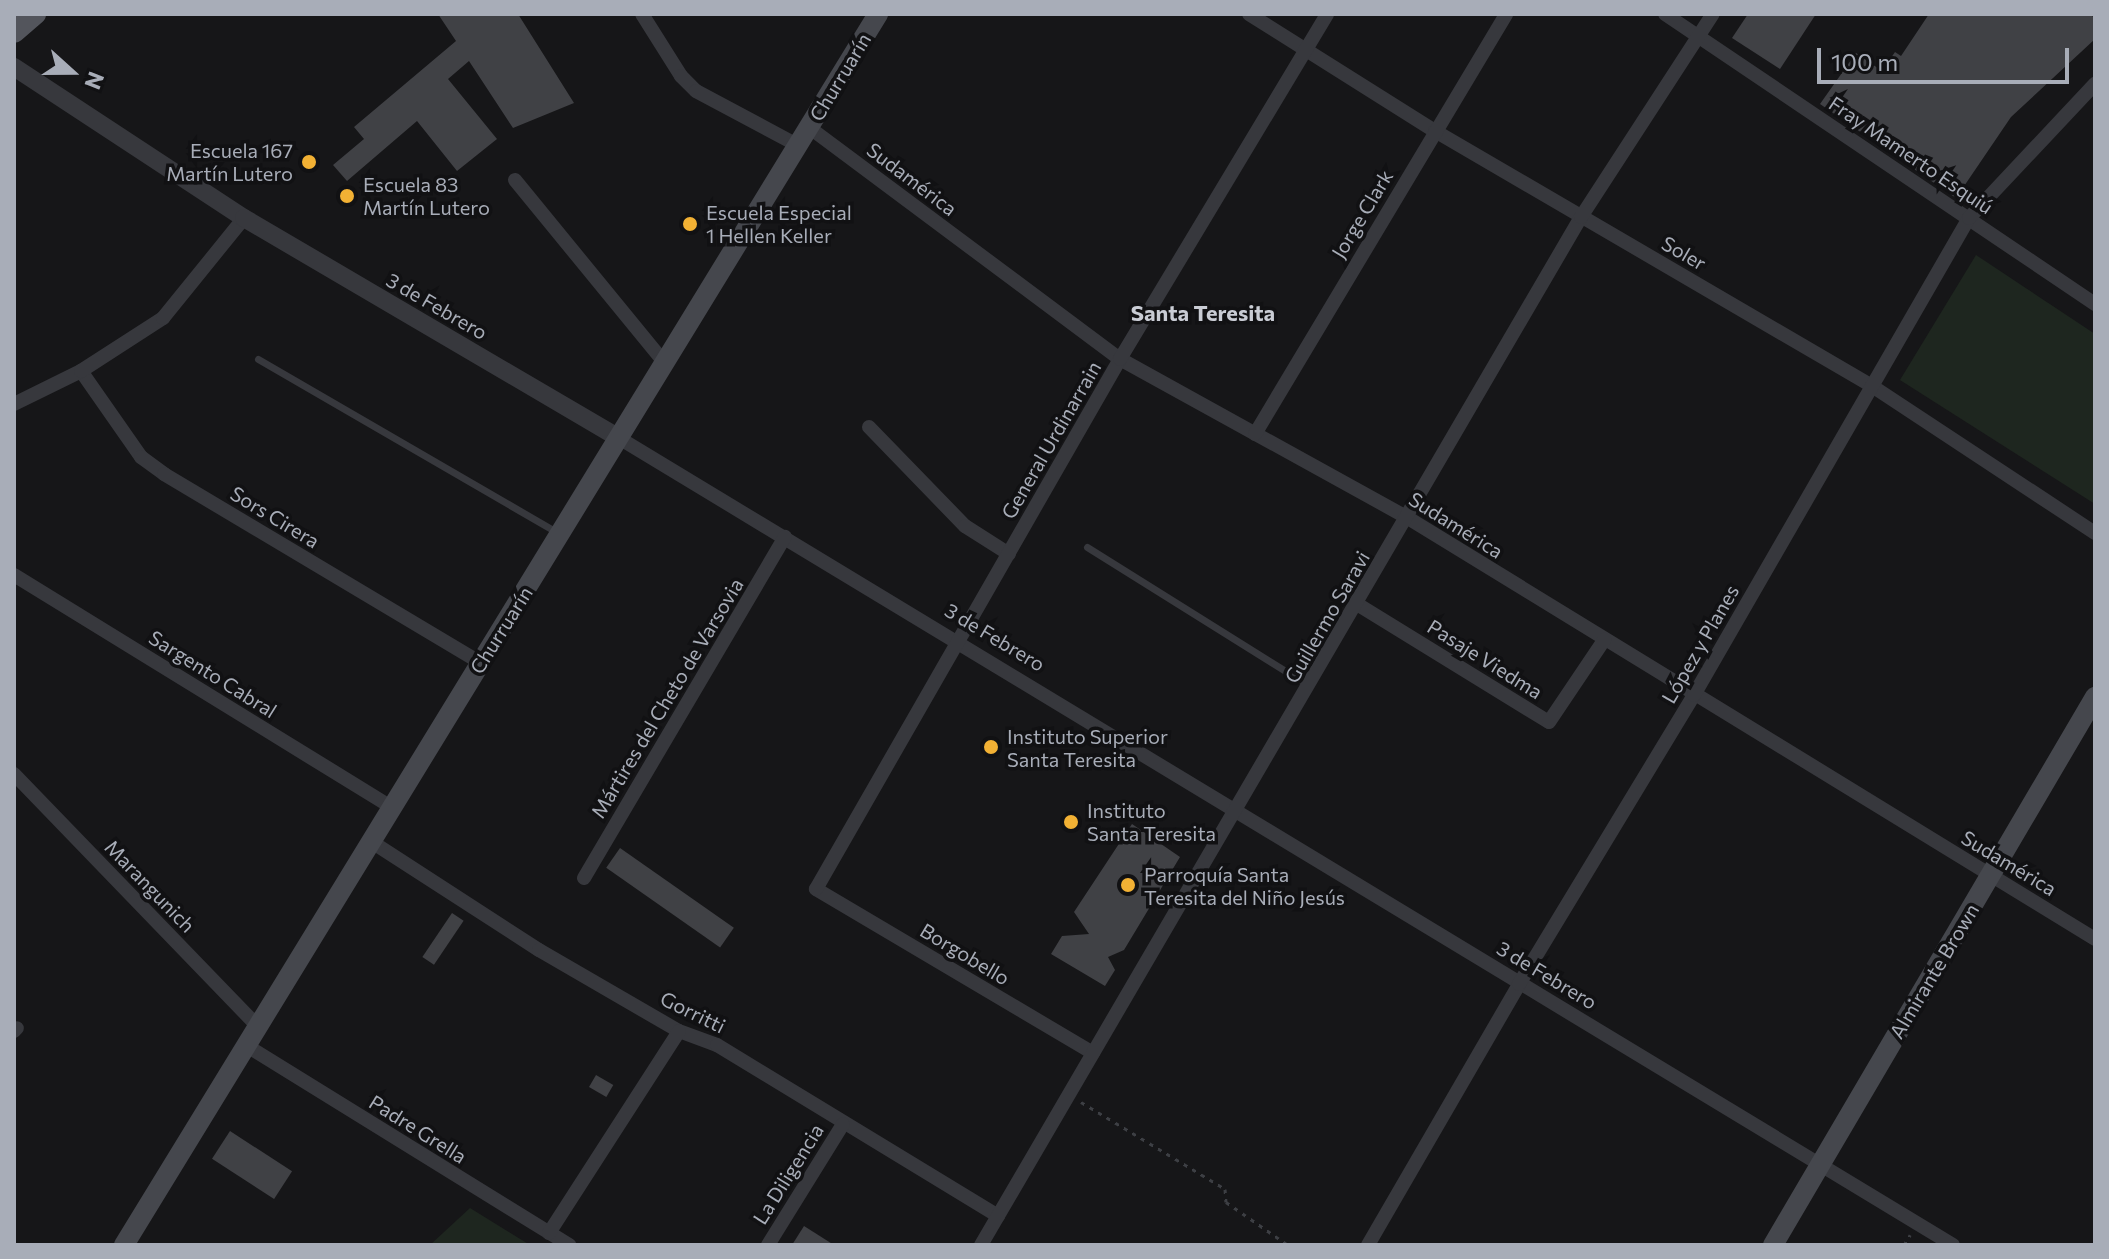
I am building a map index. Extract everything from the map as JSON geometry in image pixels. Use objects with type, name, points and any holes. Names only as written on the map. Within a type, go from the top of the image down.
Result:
[{"type":"main road","points":[[14,32],[35,14]]},
{"type":"main road","name":"Churruarín","points":[[124,1245],[878,14]]},
{"type":"main road","name":"Almirante Brown","points":[[1773,1245],[2095,697]]},
{"type":"street","points":[[642,14],[681,76],[696,91],[799,146]]},
{"type":"street","name":"Soler","points":[[1249,14],[1435,131],[1872,386],[2095,533]]},
{"type":"street","name":"General Urdinarrain","points":[[816,889],[1120,359],[1327,14]]},
{"type":"street","name":"Jorge Clark","points":[[1255,434],[1506,14]]},
{"type":"street","name":"Fray Mamerto Esquiú","points":[[1665,14],[2095,304]]},
{"type":"street","name":"Guillermo Saravi","points":[[981,1245],[1581,217],[1713,14]]},
{"type":"street","name":"3 de Febrero","points":[[14,67],[244,218],[959,641],[1953,1245]]},
{"type":"street","name":"López y Planes","points":[[1368,1245],[1519,984],[1694,695],[1969,218],[2095,84]]},
{"type":"street","name":"Sudamérica","points":[[810,128],[1120,359],[1408,518],[2095,939]]},
{"type":"street","points":[[515,180],[665,363]]},
{"type":"street","points":[[14,404],[81,371],[163,318],[244,218]]},
{"type":"street","name":"Sors Cirera","points":[[81,371],[141,457],[164,474],[481,663]]},
{"type":"street","points":[[869,427],[965,526],[1009,554]]},
{"type":"street","name":"Mártires del Cheto de Varsovia","points":[[584,878],[785,537]]},
{"type":"street","name":"Sargento Cabral","points":[[14,575],[392,808]]},
{"type":"street","name":"Pasaje Viedma","points":[[1357,604],[1549,722],[1604,640]]},
{"type":"street","name":"Marangunich","points":[[14,774],[257,1026]]},
{"type":"street","name":"Gorritti","points":[[372,842],[539,950],[679,1031],[717,1045],[998,1216]]},
{"type":"street","name":"Borgobello","points":[[816,889],[1093,1053]]},
{"type":"street","points":[[549,1233],[679,1031]]},
{"type":"street","name":"Padre Grella","points":[[247,1046],[569,1245]]},
{"type":"street","name":"La Diligencia","points":[[768,1245],[843,1124]]},
{"type":"lane","points":[[258,359],[560,534]]},
{"type":"lane","points":[[1087,547],[1310,686]]},
{"type":"path","points":[[1068,1094],[1225,1189],[1226,1202],[1288,1245]]},
{"type":"shaded area","points":[[1976,255],[2095,334],[2095,504],[1900,380]]},
{"type":"shaded area","points":[[470,1208],[530,1245],[430,1245]]},
{"type":"building","points":[[438,14],[518,14],[574,103],[513,128],[469,61],[448,79],[497,139],[457,171],[417,121],[347,181],[333,165],[364,139],[354,127],[456,41]]},
{"type":"building","points":[[1748,14],[1816,14],[1780,69],[1732,38]]},
{"type":"building","points":[[1929,14],[2089,14],[2095,18],[2095,39],[2011,117],[1956,198],[1820,104],[1856,53],[1882,71],[1895,52],[1901,56]]},
{"type":"building","name":"Parroquía Santa Teresita del Niño Jesús","points":[[1132,824],[1180,857],[1124,950],[1108,957],[1115,970],[1105,986],[1051,954],[1062,936],[1089,934],[1074,912]]},
{"type":"building","points":[[620,848],[734,928],[720,947],[606,868]]},
{"type":"building","points":[[452,913],[464,921],[434,965],[422,957]]},
{"type":"building","points":[[596,1075],[613,1085],[606,1097],[589,1087]]},
{"type":"building","points":[[230,1131],[292,1171],[274,1199],[212,1159]]},
{"type":"building","points":[[804,1226],[834,1245],[792,1245]]},
{"type":"place","name":"Escuela 167 Martín Lutero","points":[[309,162]]},
{"type":"place","name":"Escuela 83 Martín Lutero","points":[[347,196]]},
{"type":"place","name":"Escuela Especial 1 Hellen Keller","points":[[690,224]]},
{"type":"place","name":"Instituto Superior Santa Teresita","points":[[991,747]]},
{"type":"place","name":"Instituto Santa Teresita","points":[[1071,822]]},
{"type":"place","name":"Parroquía Santa Teresita del Niño Jesús","points":[[1128,885]]},
{"type":"district","name":"Santa Teresita","points":[[1203,313]]}]
